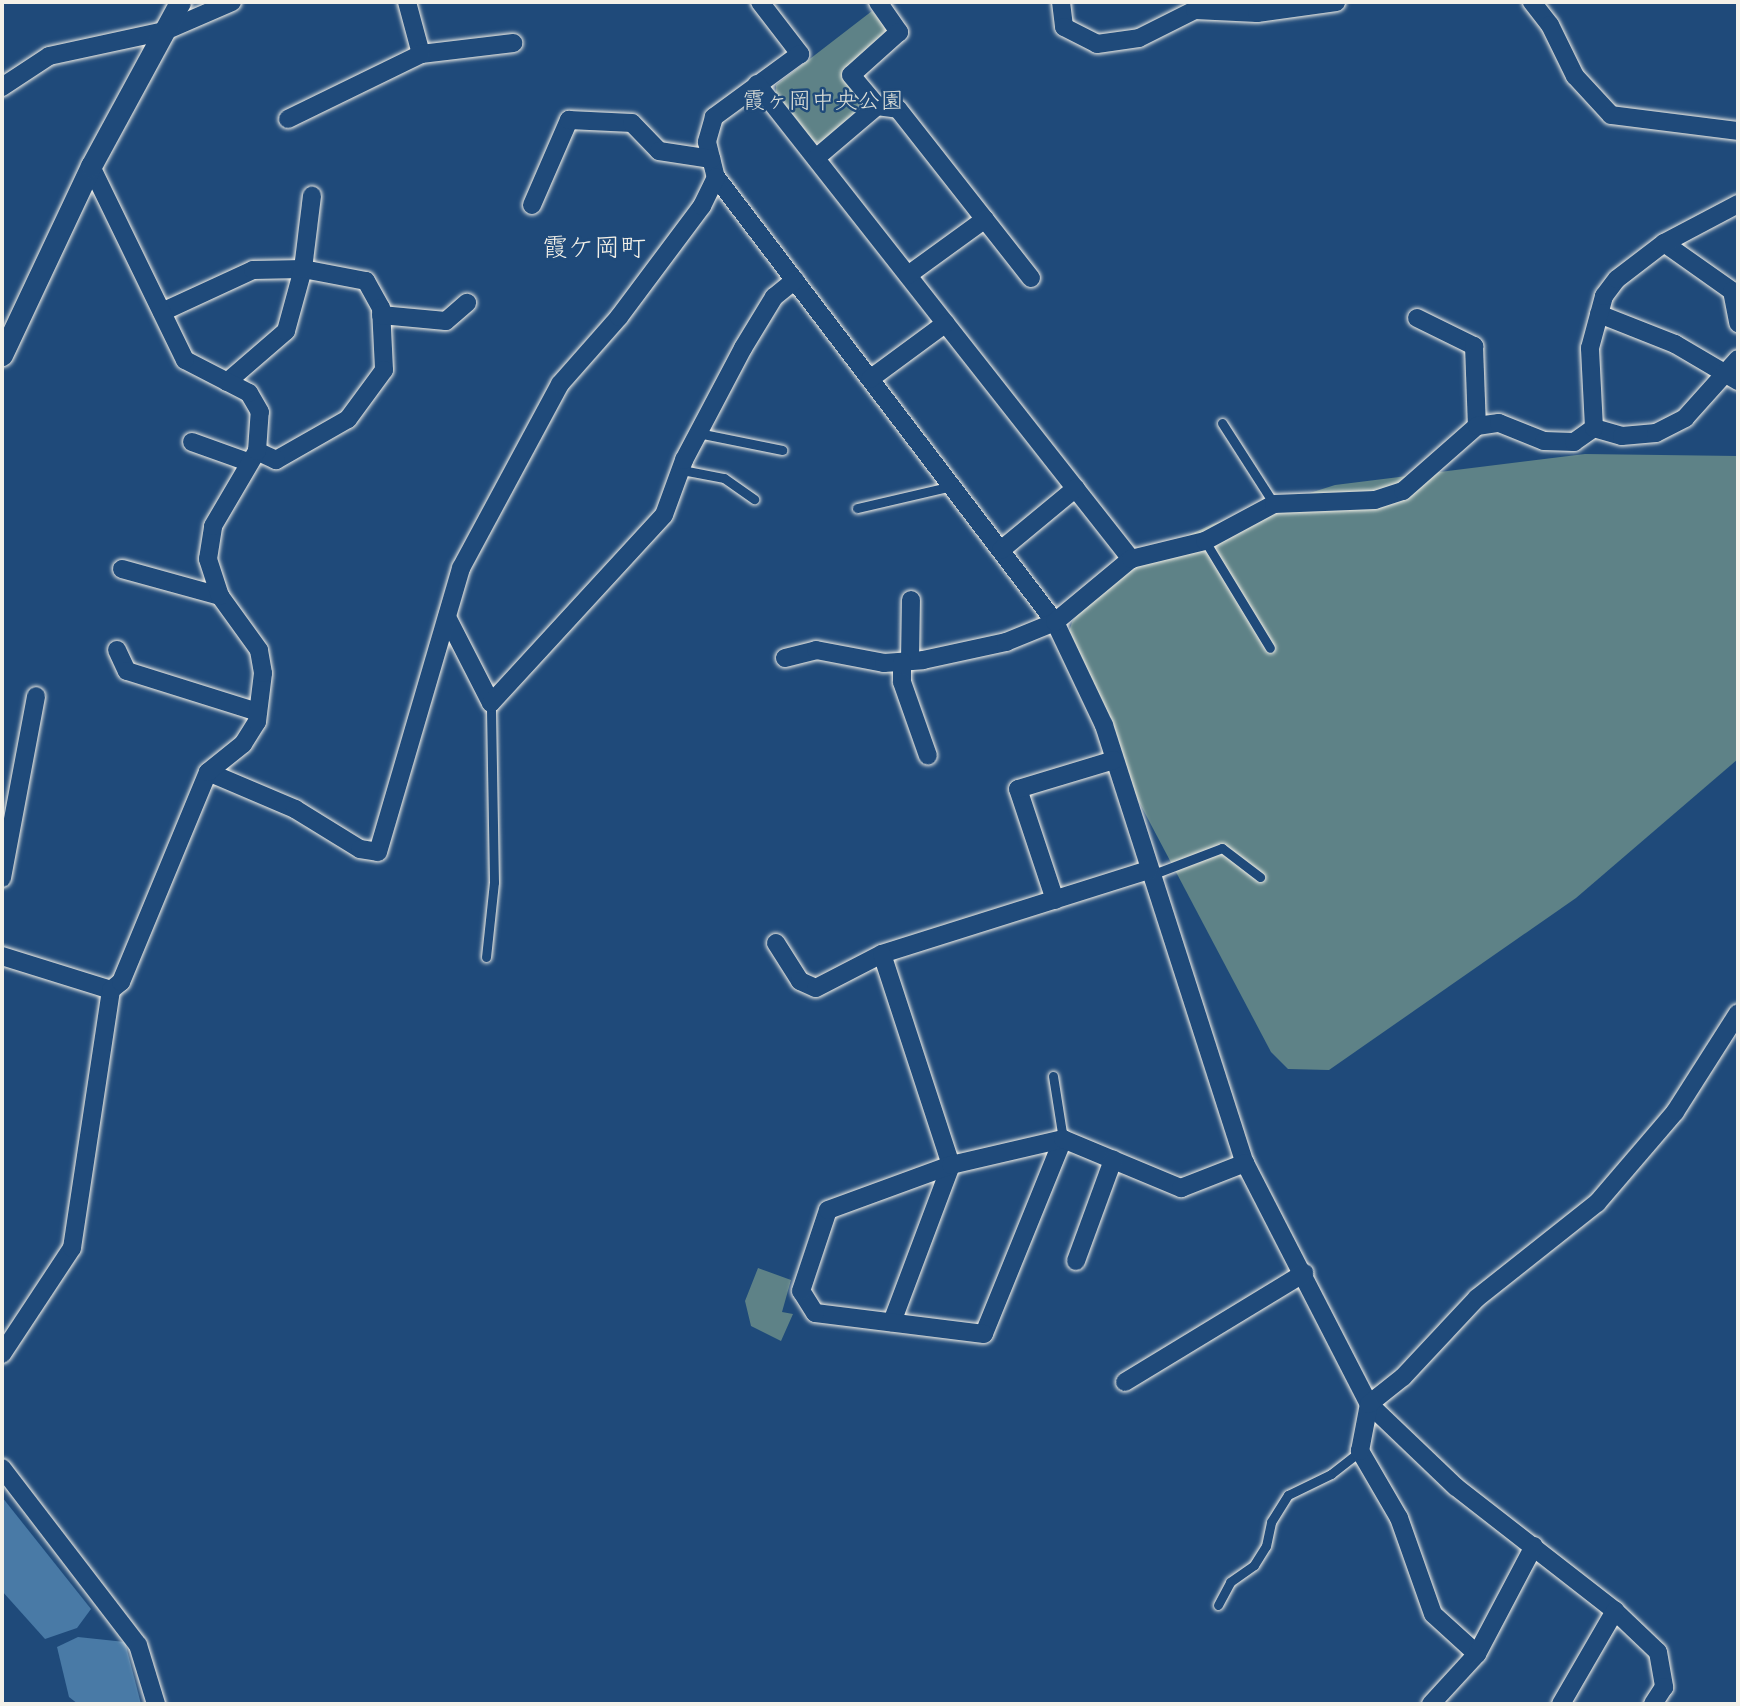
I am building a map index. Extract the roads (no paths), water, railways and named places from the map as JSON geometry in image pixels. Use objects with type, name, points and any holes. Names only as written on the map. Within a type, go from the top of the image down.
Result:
[{"type":"street","points":[[2,355],[91,166],[180,2]]},
{"type":"street","points":[[2,87],[49,56],[165,31],[232,2]]},
{"type":"street","points":[[407,2],[421,54]]},
{"type":"street","points":[[760,2],[800,54],[714,117],[707,142],[716,177],[1055,622],[1104,725],[1245,1163],[1304,1273],[1369,1404],[1456,1487],[1615,1611],[1658,1651],[1664,1687],[1653,1704]]},
{"type":"street","points":[[879,2],[900,32],[851,75],[877,106],[898,109],[1031,278]]},
{"type":"street","points":[[1061,2],[1064,27],[1097,44],[1139,38],[1195,10],[1256,13],[1336,2]]},
{"type":"street","points":[[1532,2],[1550,25],[1575,76],[1611,115],[1738,131]]},
{"type":"street","points":[[288,119],[421,54],[513,43]]},
{"type":"street","points":[[757,84],[1131,559]]},
{"type":"street","points":[[816,158],[877,106]]},
{"type":"street","points":[[532,205],[569,120],[632,123],[659,151],[711,159]]},
{"type":"street","points":[[2,1354],[72,1248],[111,990],[121,982],[208,772],[243,744],[258,712],[263,673],[258,650],[220,596],[208,559],[213,526],[253,457],[260,412],[249,393],[185,360],[91,166]]},
{"type":"street","points":[[208,772],[295,809],[360,849],[378,852],[448,619],[460,568],[560,384],[626,307],[702,206],[716,177]]},
{"type":"street","points":[[228,383],[286,331],[303,269],[312,196]]},
{"type":"street","points":[[1594,428],[1590,348],[1604,296],[1617,279],[1664,243],[1738,204]]},
{"type":"street","points":[[908,275],[985,219]]},
{"type":"street","points":[[1664,243],[1732,291],[1738,323]]},
{"type":"street","points":[[162,312],[253,270],[303,269],[366,281],[381,315],[384,370],[348,418],[276,460],[192,442]]},
{"type":"street","points":[[448,619],[491,703],[664,514],[698,433],[774,297],[795,280]]},
{"type":"street","points":[[381,315],[446,321],[467,303]]},
{"type":"street","points":[[1599,314],[1675,344],[1732,378]]},
{"type":"street","points":[[1417,318],[1474,346],[1477,426]]},
{"type":"street","points":[[870,379],[946,323]]},
{"type":"street","points":[[1594,428],[1622,436],[1656,432],[1685,418],[1732,378],[1738,359]]},
{"type":"street","points":[[785,658],[816,650],[884,663],[906,662],[1006,642],[1055,622],[1131,559],[1205,541],[1274,504],[1375,500],[1403,491],[1477,426],[1499,423],[1544,441],[1574,442],[1594,428]]},
{"type":"street","points":[[1001,550],[1076,488]]},
{"type":"street","points":[[122,569],[220,596]]},
{"type":"street","points":[[911,600],[902,682],[928,756]]},
{"type":"street","points":[[117,650],[127,671],[258,712]]},
{"type":"street","points":[[2,878],[36,696]]},
{"type":"street","points":[[1055,900],[1018,789],[1114,760]]},
{"type":"street","points":[[776,943],[800,981],[816,988],[882,954],[1150,873]]},
{"type":"street","points":[[882,954],[951,1166],[892,1322]]},
{"type":"street","points":[[2,956],[111,990]]},
{"type":"street","points":[[1477,1654],[1433,1615],[1399,1518],[1360,1451],[1369,1404],[1403,1377],[1477,1298],[1597,1203],[1675,1112],[1738,1013]]},
{"type":"street","points":[[1063,1139],[984,1334],[815,1313],[801,1292],[828,1210],[951,1166],[1063,1139],[1181,1188],[1245,1163]]},
{"type":"street","points":[[1076,1261],[1114,1160]]},
{"type":"street","points":[[1125,1382],[1304,1273]]},
{"type":"street","points":[[2,1468],[138,1645],[156,1704]]},
{"type":"street","points":[[1431,1704],[1477,1654],[1534,1546]]},
{"type":"street","points":[[1562,1704],[1615,1611]]},
{"type":"lane","points":[[1222,424],[1274,504]]},
{"type":"lane","points":[[698,433],[782,450]]},
{"type":"lane","points":[[682,470],[724,478],[754,499]]},
{"type":"lane","points":[[857,508],[952,486]]},
{"type":"lane","points":[[1205,541],[1270,649]]},
{"type":"lane","points":[[486,957],[494,882],[491,703]]},
{"type":"lane","points":[[1150,873],[1222,848],[1260,877]]},
{"type":"lane","points":[[1054,1076],[1063,1139]]},
{"type":"lane","points":[[1219,1605],[1230,1582],[1260,1556],[1271,1522],[1288,1495],[1331,1474],[1360,1451]]},
{"type":"water","points":[[2,1497],[91,1609],[77,1628],[45,1639],[2,1591]]},
{"type":"water","points":[[78,1637],[125,1642],[141,1704],[78,1704],[69,1697],[57,1647]]},
{"type":"district","name":"霞ケ岡町","points":[[594,249]]},
{"type":"park label","name":"霞ヶ岡中央公園","points":[[823,101]]}]
